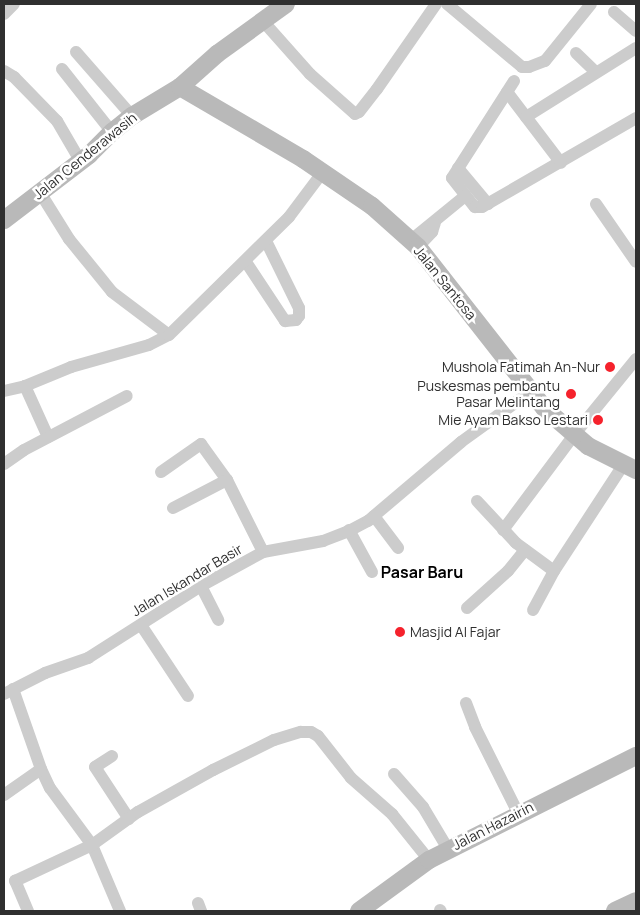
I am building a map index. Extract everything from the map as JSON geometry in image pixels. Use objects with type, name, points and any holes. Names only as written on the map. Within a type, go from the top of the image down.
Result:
[{"type":"street","points":[[4,14],[14,4]]},
{"type":"street","name":"Jalan Cenderawasih","points":[[4,220],[81,162],[112,132],[132,116],[180,87],[217,54],[286,4]]},
{"type":"street","points":[[262,20],[310,74],[355,114],[359,112],[377,89],[436,4]]},
{"type":"street","points":[[447,4],[522,67],[529,67],[545,61],[591,4]]},
{"type":"street","points":[[614,12],[636,30]]},
{"type":"street","points":[[526,117],[636,48]]},
{"type":"street","points":[[76,52],[132,116]]},
{"type":"street","points":[[576,53],[596,72]]},
{"type":"street","points":[[62,69],[112,132]]},
{"type":"street","points":[[4,71],[14,77],[57,121],[81,162]]},
{"type":"street","name":"Jalan Santosa","points":[[180,87],[200,100],[261,132],[372,206],[414,244],[530,392],[560,424],[588,446],[630,468]]},
{"type":"street","points":[[561,162],[526,117],[510,87],[458,168],[452,181],[475,207],[481,208],[561,162],[636,118]]},
{"type":"street","points":[[458,168],[488,204]]},
{"type":"street","points":[[4,391],[25,386],[71,366],[149,345],[169,335],[246,262],[289,217],[322,173]]},
{"type":"street","points":[[40,194],[69,240],[112,292],[169,335]]},
{"type":"street","points":[[414,244],[432,232],[435,223],[465,196]]},
{"type":"street","points":[[596,204],[636,262]]},
{"type":"street","points":[[246,262],[284,321],[296,320],[299,316],[299,308],[266,240]]},
{"type":"street","points":[[503,530],[574,435],[636,359]]},
{"type":"street","points":[[25,386],[48,437]]},
{"type":"street","name":"Jalan Iskandar Basir","points":[[8,692],[45,673],[88,658],[201,586],[263,552],[323,541],[349,530],[374,516],[461,442],[530,392]]},
{"type":"street","points":[[4,464],[48,437],[127,396]]},
{"type":"street","points":[[161,472],[201,444],[228,480],[263,552]]},
{"type":"street","points":[[533,610],[554,571],[630,468]]},
{"type":"street","points":[[174,508],[228,480]]},
{"type":"street","points":[[477,502],[503,530],[554,571]]},
{"type":"street","points":[[374,516],[398,548]]},
{"type":"street","points":[[349,530],[372,572]]},
{"type":"street","points":[[467,608],[508,570],[526,550]]},
{"type":"street","points":[[201,586],[218,620]]},
{"type":"street","points":[[141,625],[188,696]]},
{"type":"street","points":[[8,692],[40,769],[50,788],[92,845],[120,911]]},
{"type":"street","points":[[466,703],[475,727],[518,813]]},
{"type":"street","points":[[28,911],[9,884],[92,845],[129,819],[213,770],[274,740],[308,732],[318,736],[351,778],[392,814],[429,860]]},
{"type":"street","points":[[112,756],[95,767],[129,819]]},
{"type":"street","name":"Jalan Hazairin","points":[[359,911],[429,860],[448,849],[636,756]]},
{"type":"street","points":[[4,795],[40,769]]},
{"type":"street","points":[[394,774],[422,807],[448,849]]},
{"type":"place","name":"Mushola Fatimah An-Nur","points":[[610,367]]},
{"type":"place","name":"Puskesmas pembantu Pasar Melintang","points":[[571,394]]},
{"type":"place","name":"Mie Ayam Bakso Lestari","points":[[598,420]]},
{"type":"place","name":"Masjid Al Fajar","points":[[400,632]]},
{"type":"district","name":"Pasar Baru","points":[[422,572]]}]
